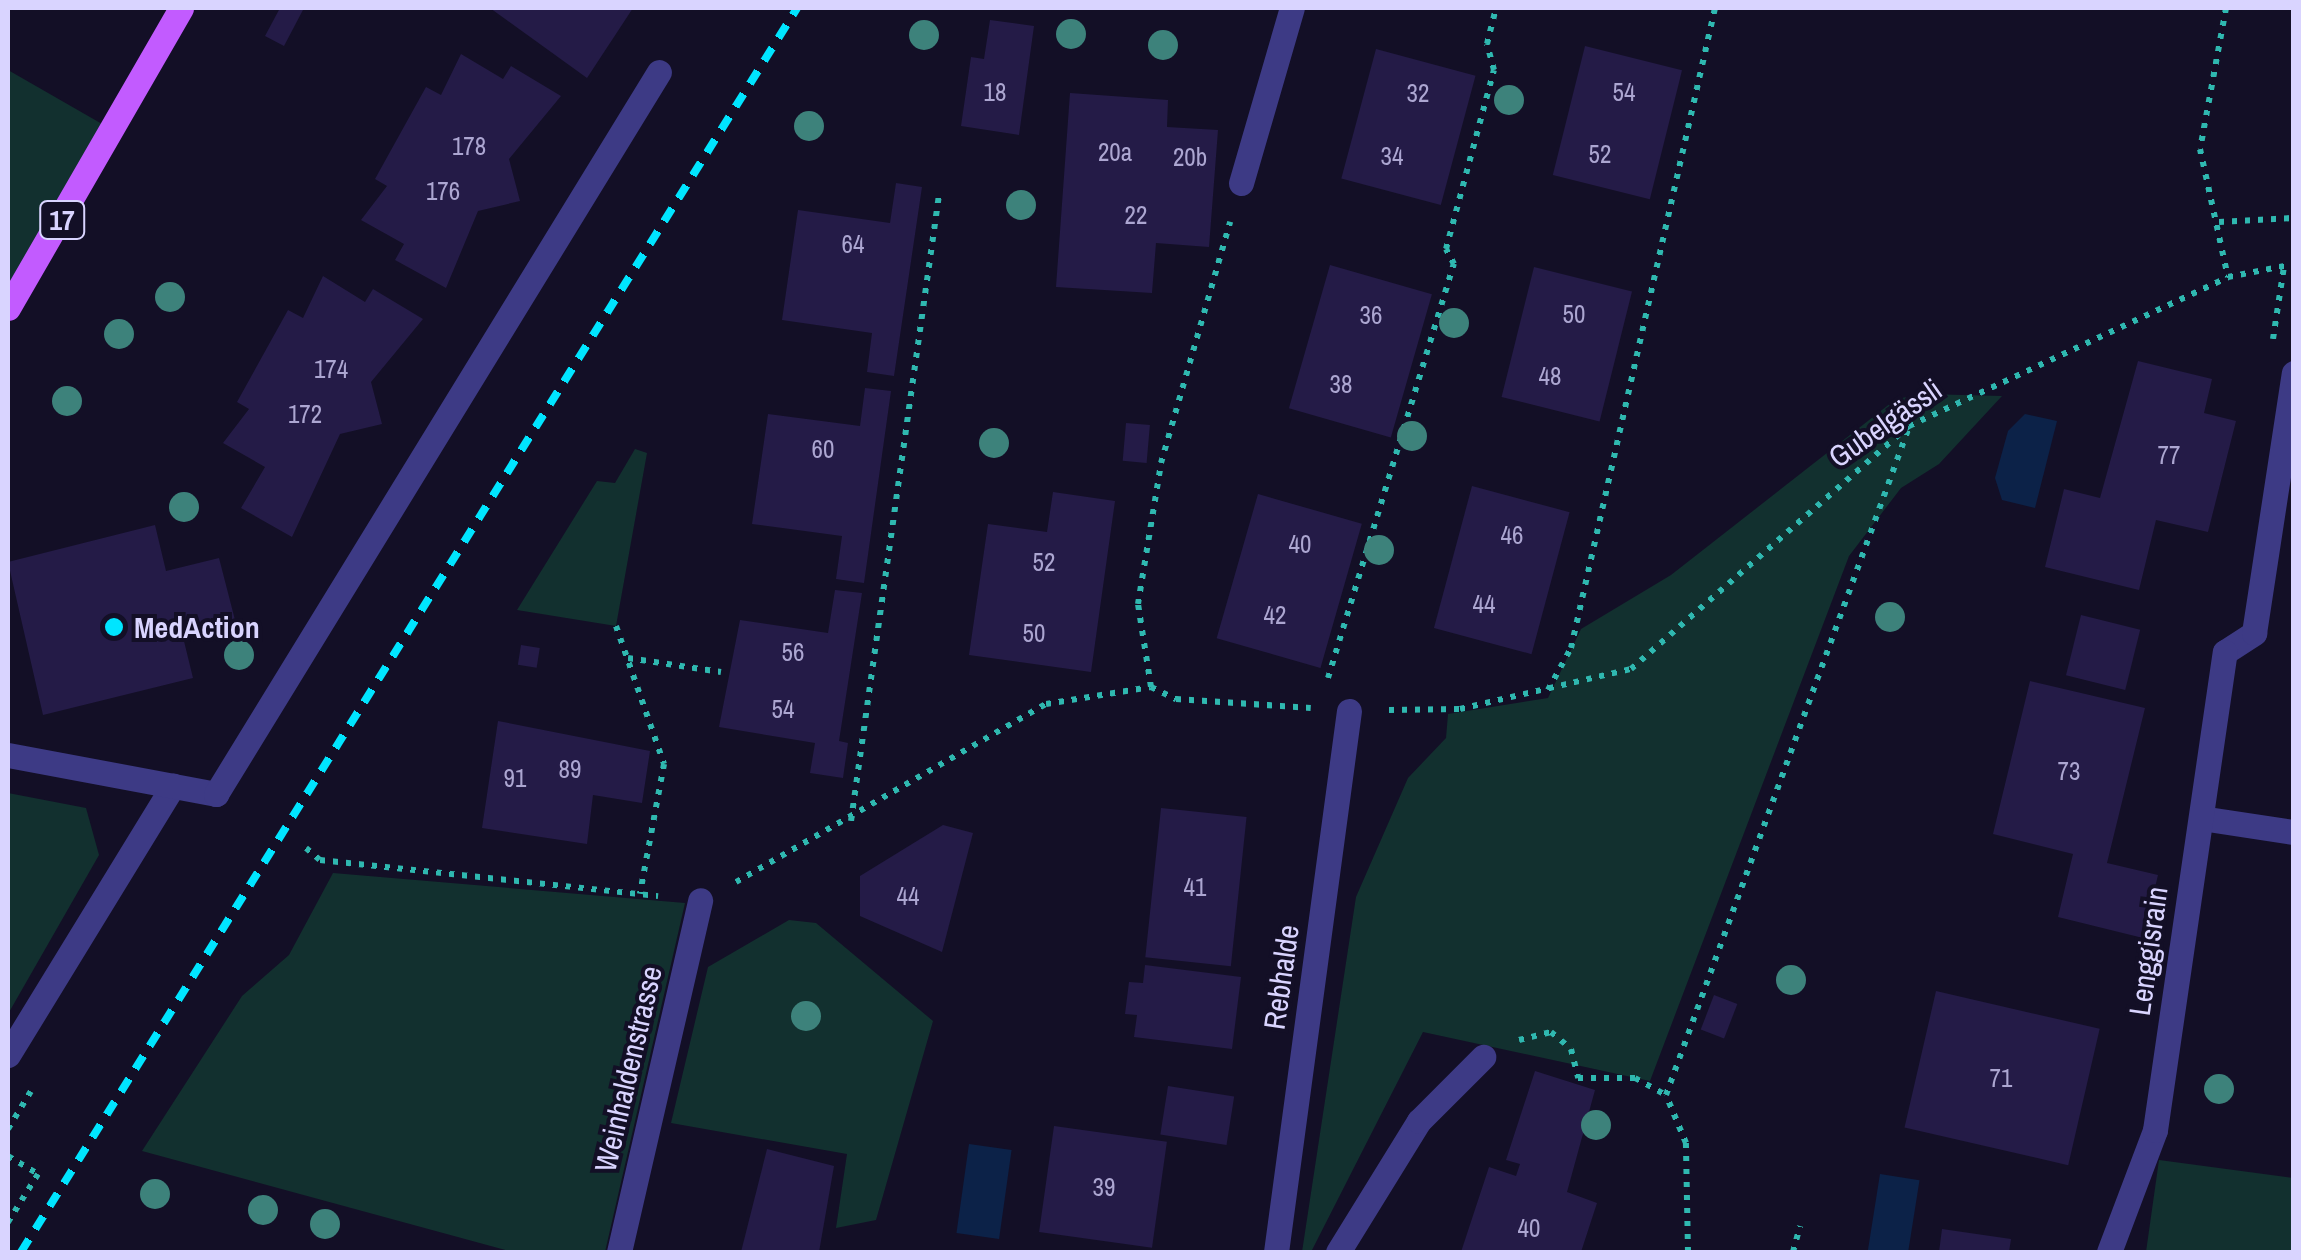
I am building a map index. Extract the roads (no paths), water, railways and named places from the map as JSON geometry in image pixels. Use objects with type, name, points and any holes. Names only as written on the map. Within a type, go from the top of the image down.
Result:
[{"type":"main road","name":"17","points":[[8,308],[182,8]]},
{"type":"street","points":[[1242,183],[1292,8]]},
{"type":"street","points":[[8,755],[216,794],[660,72]]},
{"type":"street","name":"Lenggisrain","points":[[2109,1252],[2148,1160],[2226,652],[2254,633],[2294,373]]},
{"type":"street","name":"Rebhalde","points":[[1276,1252],[1349,711]]},
{"type":"street","points":[[8,1055],[174,786]]},
{"type":"street","points":[[2201,818],[2294,832]]},
{"type":"street","name":"Weinhaldenstrasse","points":[[618,1252],[700,900]]},
{"type":"street","points":[[1338,1252],[1419,1122],[1483,1057]]},
{"type":"water","points":[[2025,414],[2057,421],[2035,508],[2002,500],[1995,478],[2008,431]]},
{"type":"water","points":[[969,1144],[1012,1150],[999,1239],[956,1233]]},
{"type":"water","points":[[1880,1174],[1920,1180],[1908,1252],[1868,1252]]},
{"type":"railway","points":[[21,1252],[797,8]]},
{"type":"place","name":"MedAction","points":[[114,627]]}]
